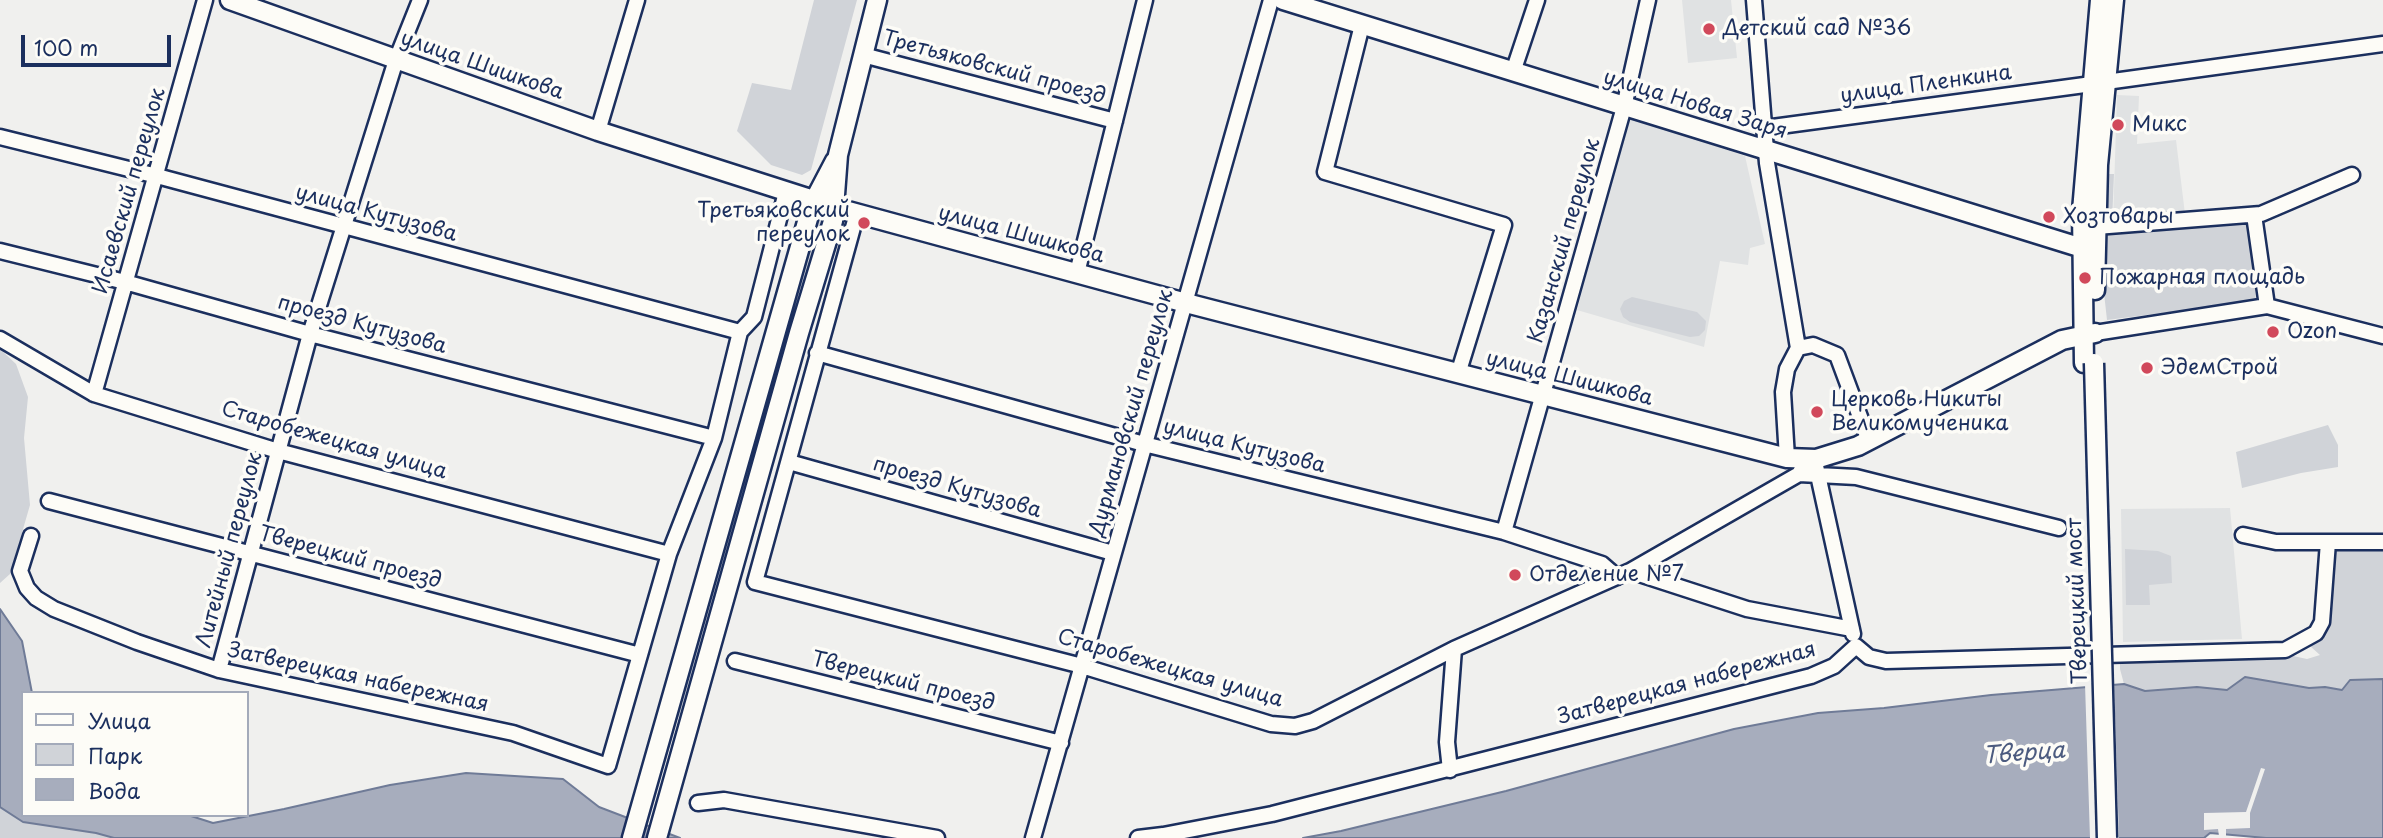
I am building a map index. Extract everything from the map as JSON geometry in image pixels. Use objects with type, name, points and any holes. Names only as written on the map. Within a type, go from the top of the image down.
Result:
[{"type":"main road","name":"улица Шишкова","points":[[230,0],[598,131],[858,214],[1809,466]]},
{"type":"main road","points":[[657,838],[833,220],[838,155],[877,0]]},
{"type":"main road","name":"улица Новая Заря","points":[[1283,0],[2089,250]]},
{"type":"main road","points":[[2089,363],[2089,222],[2099,83],[2100,0]]},
{"type":"main road","points":[[2099,83],[2114,0]]},
{"type":"main road","points":[[632,838],[814,201],[838,155]]},
{"type":"main road","name":"Старобежецкая улица","points":[[1809,466],[1869,441],[2062,340],[2089,334]]},
{"type":"main road","name":"Тверецкий мост","points":[[2089,363],[2099,838]]},
{"type":"main road","name":"Тверецкий мост","points":[[2089,363],[2107,838]]},
{"type":"street","name":"Исаевский переулок","points":[[94,394],[205,0]]},
{"type":"street","name":"Литейный переулок","points":[[219,670],[310,334],[419,0]]},
{"type":"street","points":[[598,131],[637,0]]},
{"type":"street","points":[[1077,273],[1145,0]]},
{"type":"street","name":"Дурмановский переулок","points":[[1033,838],[1271,0]]},
{"type":"street","points":[[1513,72],[1537,0]]},
{"type":"street","name":"Казанский переулок","points":[[1504,532],[1624,107],[1648,0]]},
{"type":"street","points":[[1754,0],[1766,150],[1798,348],[1787,369],[1783,392],[1787,458]]},
{"type":"street","points":[[1362,25],[1325,172],[1504,225],[1458,374]]},
{"type":"street","name":"улица Пленкина","points":[[1765,128],[2383,44]]},
{"type":"street","name":"Третьяковский проезд","points":[[863,55],[1115,121]]},
{"type":"street","name":"улица Кутузова","points":[[0,137],[157,176],[740,332]]},
{"type":"street","points":[[2089,222],[2254,215],[2352,176]]},
{"type":"street","points":[[640,655],[669,554],[714,438],[740,332],[754,317],[786,192]]},
{"type":"street","points":[[789,463],[817,354],[858,214]]},
{"type":"street","points":[[2254,215],[2267,306]]},
{"type":"street","name":"проезд Кутузова","points":[[0,251],[714,438]]},
{"type":"street","points":[[2089,334],[2267,306],[2383,336]]},
{"type":"street","name":"Старобежецкая улица","points":[[0,339],[94,394],[278,451],[669,554]]},
{"type":"street","points":[[1798,348],[1813,345],[1837,355],[1869,441]]},
{"type":"street","name":"улица Кутузова","points":[[817,354],[1144,444],[1504,532],[1602,564],[1623,574],[1747,609],[1852,629]]},
{"type":"street","name":"проезд Кутузова","points":[[789,463],[1114,553]]},
{"type":"street","name":"Старобежецкая улица","points":[[789,463],[755,582],[1082,666],[1271,724],[1295,726],[1326,715],[1454,649],[1623,574],[1809,466]]},
{"type":"street","points":[[1809,466],[1856,646],[1869,657],[1885,661],[2285,650],[2316,633],[2322,622],[2328,542]]},
{"type":"street","name":"улица Шишкова","points":[[1809,466],[2059,528]]},
{"type":"street","name":"Тверецкий проезд","points":[[48,501],[640,655]]},
{"type":"street","points":[[2242,535],[2276,542],[2383,542]]},
{"type":"street","name":"Затверецкая набережная","points":[[31,536],[20,571],[27,588],[36,598],[54,609],[137,642],[219,670],[513,733],[608,766],[640,655]]},
{"type":"street","name":"Затверецкая набережная","points":[[1138,838],[1272,814],[1811,676],[1834,666],[1856,646]]},
{"type":"street","points":[[1450,770],[1447,742],[1454,649]]},
{"type":"street","name":"Тверецкий проезд","points":[[735,662],[1061,743]]},
{"type":"street","points":[[698,803],[724,800],[937,838]]},
{"type":"shaded area","name":"Детский сад №36","points":[[1682,0],[1731,0],[1737,58],[1688,63]]},
{"type":"shaded area","points":[[2117,95],[2139,96],[2137,144],[2176,140],[2185,214],[2113,222]]},
{"type":"shaded area","points":[[1629,116],[1745,156],[1765,244],[1750,248],[1748,265],[1720,261],[1704,347],[1577,310]]},
{"type":"shaded area","points":[[2230,508],[2242,639],[2123,642],[2121,509]]},
{"type":"green space","points":[[814,0],[857,0],[811,170],[802,175],[771,165],[737,131],[752,83],[791,90]]},
{"type":"green space","points":[[2107,174],[2114,174],[2112,222],[2106,222]]},
{"type":"green space","points":[[815,217],[826,221],[679,717],[672,716]]},
{"type":"green space","points":[[2249,221],[2256,301],[2107,320],[2103,284],[2105,233]]},
{"type":"green space","points":[[1632,297],[1697,312],[1706,321],[1705,330],[1699,336],[1690,337],[1630,322],[1623,317],[1620,309],[1624,301]]},
{"type":"green space","points":[[0,349],[16,364],[28,397],[24,438],[30,505],[10,574],[0,583]]},
{"type":"green space","points":[[2328,425],[2338,445],[2338,467],[2242,488],[2236,452]]},
{"type":"green space","points":[[2330,547],[2383,548],[2383,679],[2350,680],[2343,690],[2309,688],[2246,677],[2227,690],[2197,687],[2145,691],[2124,684],[2120,659],[2284,654],[2307,659],[2320,655],[2310,646],[2309,641],[2319,635]]},
{"type":"green space","points":[[2125,549],[2158,551],[2171,556],[2172,583],[2149,585],[2150,605],[2126,605]]},
{"type":"green space","points":[[0,807],[23,822],[114,838],[0,838]]},
{"type":"water","points":[[0,609],[22,641],[32,691],[21,691],[21,817],[194,817],[213,823],[390,785],[466,773],[563,779],[599,807],[680,838],[114,838],[23,822],[0,807]]},
{"type":"water","name":"Тверца","points":[[2245,677],[2309,688],[2342,690],[2350,680],[2383,679],[2383,838],[2266,838],[2210,833],[2204,838],[1303,838],[1506,791],[1734,729],[1818,713],[2124,684],[2145,691],[2197,687],[2227,690]]},
{"type":"pier","points":[[2114,682],[2119,838],[2090,838],[2085,684]]},
{"type":"pier","points":[[2261,768],[2265,769],[2250,813],[2250,828],[2226,829],[2226,837],[2219,836],[2218,829],[2204,830],[2204,813],[2246,812]]},
{"type":"place","name":"Детский сад №36","points":[[1709,29]]},
{"type":"place","name":"Микс","points":[[2118,125]]},
{"type":"place","name":"Хозтовары","points":[[2049,217]]},
{"type":"place","name":"Третьяковский переулок","points":[[864,223]]},
{"type":"place","name":"Пожарная площадь","points":[[2085,278]]},
{"type":"place","name":"Ozon","points":[[2273,332]]},
{"type":"place","name":"ЭдемСтрой","points":[[2147,368]]},
{"type":"place","name":"Церковь Никиты Великомученика","points":[[1817,412]]},
{"type":"place","name":"Отделение №7","points":[[1515,575]]}]
